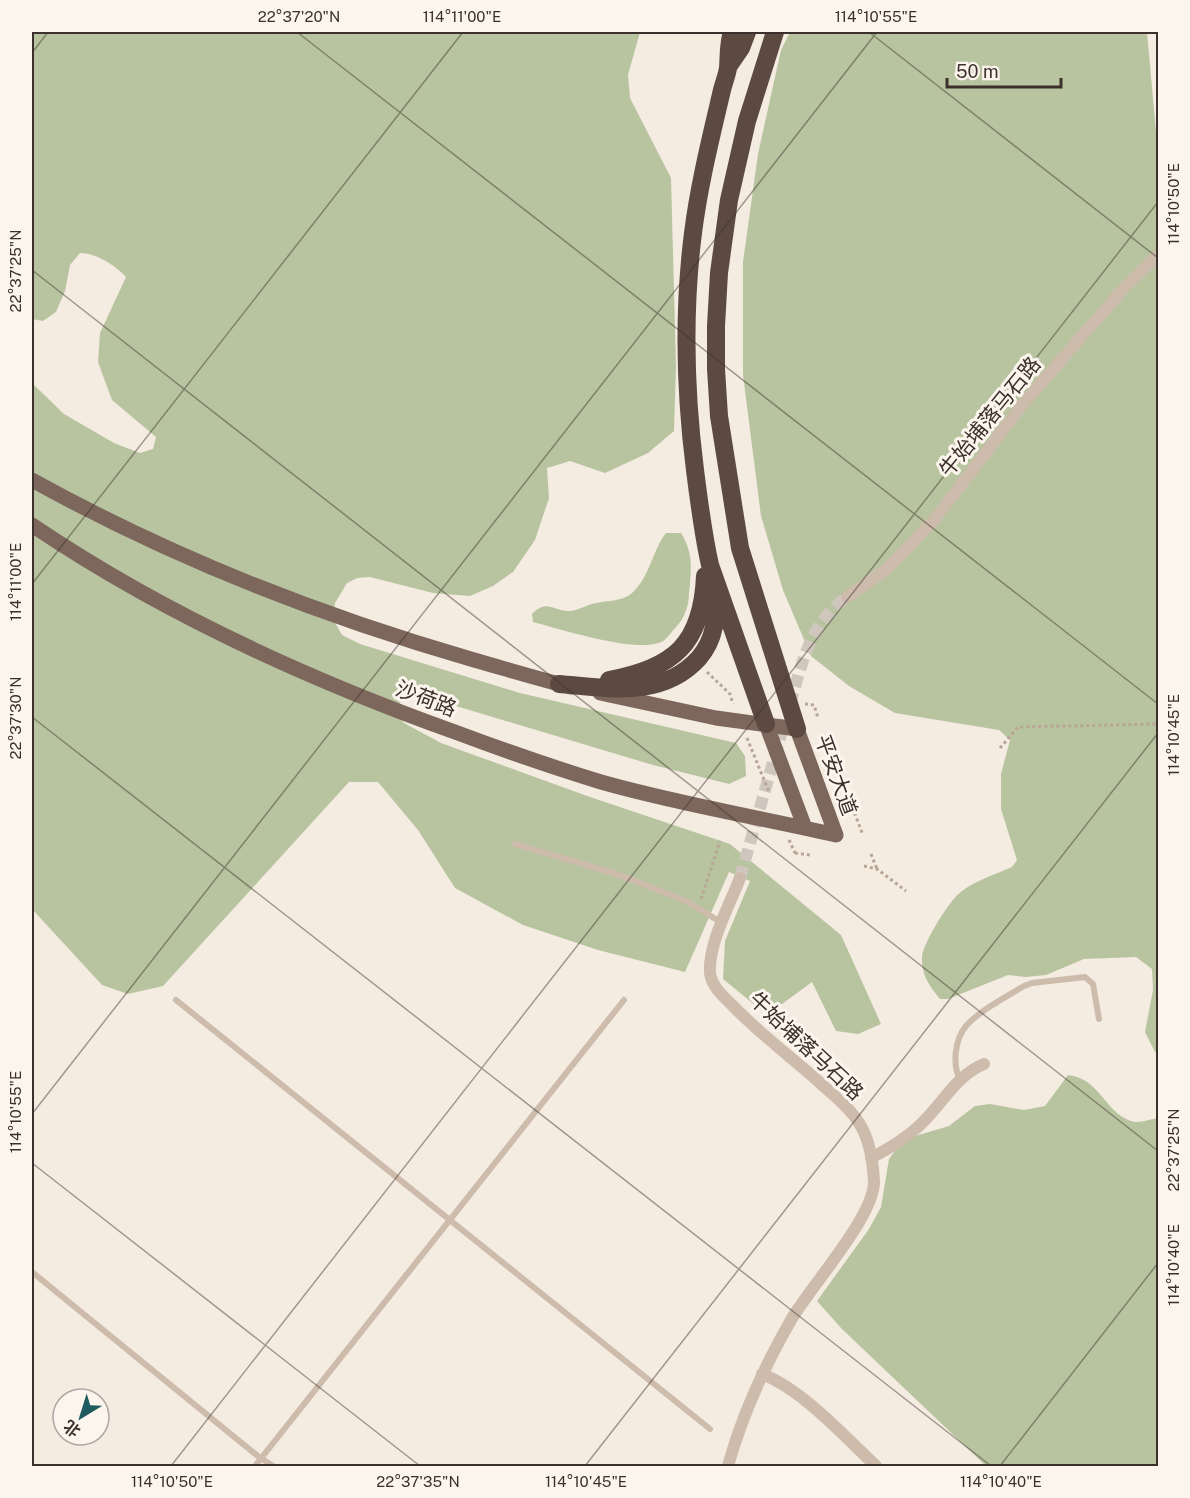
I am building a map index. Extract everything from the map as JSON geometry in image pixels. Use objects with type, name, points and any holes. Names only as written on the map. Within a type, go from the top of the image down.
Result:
[{"type":"highway","points":[[732,32],[729,42],[728,68],[713,127],[693,231],[687,287],[685,344],[687,398],[705,545],[766,724]]},
{"type":"highway","points":[[728,68],[741,48],[747,32]]},
{"type":"highway","points":[[775,32],[747,121],[729,200],[719,273],[716,369],[719,416],[740,548],[797,729]]},
{"type":"highway","points":[[770,52],[781,32]]},
{"type":"highway","points":[[559,684],[603,681],[631,676],[670,659],[690,637],[702,604],[705,545]]},
{"type":"highway","points":[[559,684],[612,688],[641,687],[663,684],[680,676],[704,653],[712,639],[716,621],[716,605],[710,565]]},
{"type":"main road","points":[[32,480],[113,522],[200,562],[282,595],[390,634],[559,684],[716,718],[797,729]]},
{"type":"main road","name":"沙荷路","points":[[32,525],[69,550],[219,633],[348,691],[417,718],[527,759],[603,782],[721,812],[836,835]]},
{"type":"main road","points":[[766,724],[805,828]]},
{"type":"main road","name":"平安大道","points":[[797,729],[836,835]]},
{"type":"street","name":"牛始埔落马石路","points":[[847,597],[887,569],[934,520],[1023,404],[1123,289],[1158,255]]},
{"type":"street","name":"牛始埔落马石路","points":[[728,1467],[741,1422],[762,1374],[792,1318],[848,1239],[871,1197],[874,1183],[871,1158],[861,1127],[853,1115],[836,1097],[741,1014],[712,982],[710,974],[712,957],[722,923],[740,878]]},
{"type":"street","points":[[871,1158],[916,1129],[960,1079],[974,1068],[984,1064]]},
{"type":"street","points":[[762,1374],[780,1382],[811,1406],[876,1467]]},
{"type":"lane","points":[[515,844],[617,874],[671,895],[722,923]]},
{"type":"lane","points":[[960,1079],[956,1073],[956,1056],[962,1031],[976,1018],[1024,986],[1032,983],[1085,977],[1093,984],[1099,1019]]},
{"type":"lane","points":[[176,1000],[710,1429]]},
{"type":"lane","points":[[255,1467],[624,1000]]},
{"type":"lane","points":[[32,1272],[273,1467]]},
{"type":"path","points":[[702,667],[730,694],[733,704]]},
{"type":"path","points":[[814,705],[818,718]]},
{"type":"path","points":[[999,748],[1018,727],[1158,724]]},
{"type":"path","points":[[747,737],[769,792]]},
{"type":"path","points":[[833,758],[863,834]]},
{"type":"path","points":[[789,840],[795,853]]},
{"type":"path","points":[[698,908],[720,841]]},
{"type":"path","points":[[795,853],[810,855]]},
{"type":"path","points":[[791,857],[795,853]]},
{"type":"path","points":[[871,854],[877,869]]},
{"type":"path","points":[[864,866],[877,869],[906,891]]},
{"type":"green space","points":[[32,32],[640,32],[628,75],[630,98],[671,178],[676,366],[674,431],[648,453],[605,473],[570,461],[547,468],[549,498],[535,540],[513,572],[493,586],[470,596],[433,593],[370,577],[357,578],[347,583],[335,603],[333,619],[342,635],[360,644],[520,693],[736,743],[745,756],[746,776],[729,784],[653,765],[416,694],[407,694],[400,703],[397,715],[404,723],[441,743],[590,797],[730,844],[841,935],[881,1024],[858,1034],[836,1031],[812,982],[767,1015],[723,979],[725,941],[750,881],[729,872],[685,972],[598,950],[523,925],[455,888],[418,830],[378,782],[349,782],[163,986],[128,994],[102,985],[32,909],[32,383],[64,414],[114,443],[140,453],[153,449],[156,437],[112,400],[98,362],[100,333],[126,277],[122,273],[99,257],[80,253],[70,265],[65,291],[56,312],[43,321],[32,319]]},
{"type":"green space","points":[[790,32],[1147,32],[1158,154],[1158,1052],[1155,1052],[1145,1032],[1153,990],[1152,969],[1136,957],[1084,959],[1046,975],[1026,977],[1008,975],[948,999],[940,999],[924,974],[922,963],[927,942],[938,922],[962,891],[980,880],[1012,867],[1017,860],[1001,809],[1001,774],[1010,740],[999,730],[895,713],[849,686],[811,656],[783,590],[761,516],[743,375],[743,262],[758,154],[781,50]]},
{"type":"green space","points":[[666,533],[681,533],[690,555],[691,570],[689,599],[685,612],[679,624],[663,641],[637,645],[619,643],[533,622],[532,614],[542,607],[570,611],[628,596],[643,579]]},
{"type":"green space","points":[[1068,1075],[1088,1083],[1122,1117],[1134,1122],[1158,1118],[1158,1466],[986,1466],[842,1329],[817,1301],[869,1229],[881,1207],[889,1159],[899,1145],[912,1137],[949,1126],[975,1106],[990,1104],[1024,1110],[1045,1106]]},
{"type":"tunnel","points":[[790,704],[804,659],[816,631],[834,607],[847,597]]},
{"type":"tunnel","points":[[740,878],[785,720]]}]
